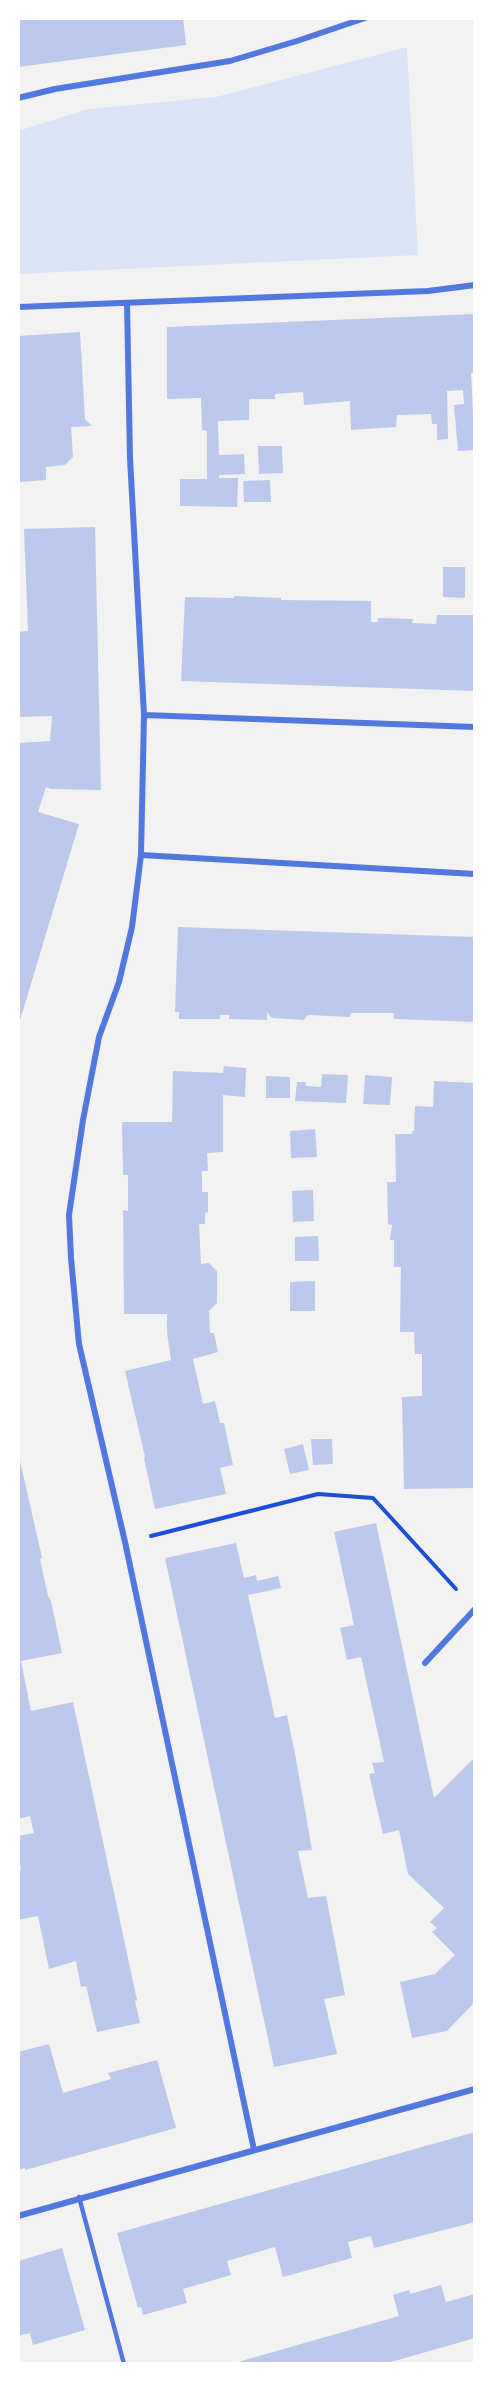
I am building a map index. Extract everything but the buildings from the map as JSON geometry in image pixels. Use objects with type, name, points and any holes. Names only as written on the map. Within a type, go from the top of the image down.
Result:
[{"type":"street","points":[[18,98],[55,89],[230,61],[365,18]]},
{"type":"street","points":[[18,307],[428,291],[475,285]]},
{"type":"street","points":[[127,303],[130,458],[144,715],[141,855],[129,938],[119,982],[99,1037],[83,1120],[69,1215],[79,1344],[124,1542],[254,2150]]},
{"type":"street","points":[[144,715],[475,727]]},
{"type":"street","points":[[141,855],[475,874]]},
{"type":"street","points":[[424,1663],[475,1609]]},
{"type":"street","points":[[18,2216],[475,2089]]},
{"type":"lane","points":[[79,2198],[124,2364]]},
{"type":"path","points":[[124,1542],[318,1494],[373,1498],[475,1609]]},
{"type":"shaded area","points":[[407,47],[418,255],[18,274],[18,131],[88,109],[216,97]]}]
